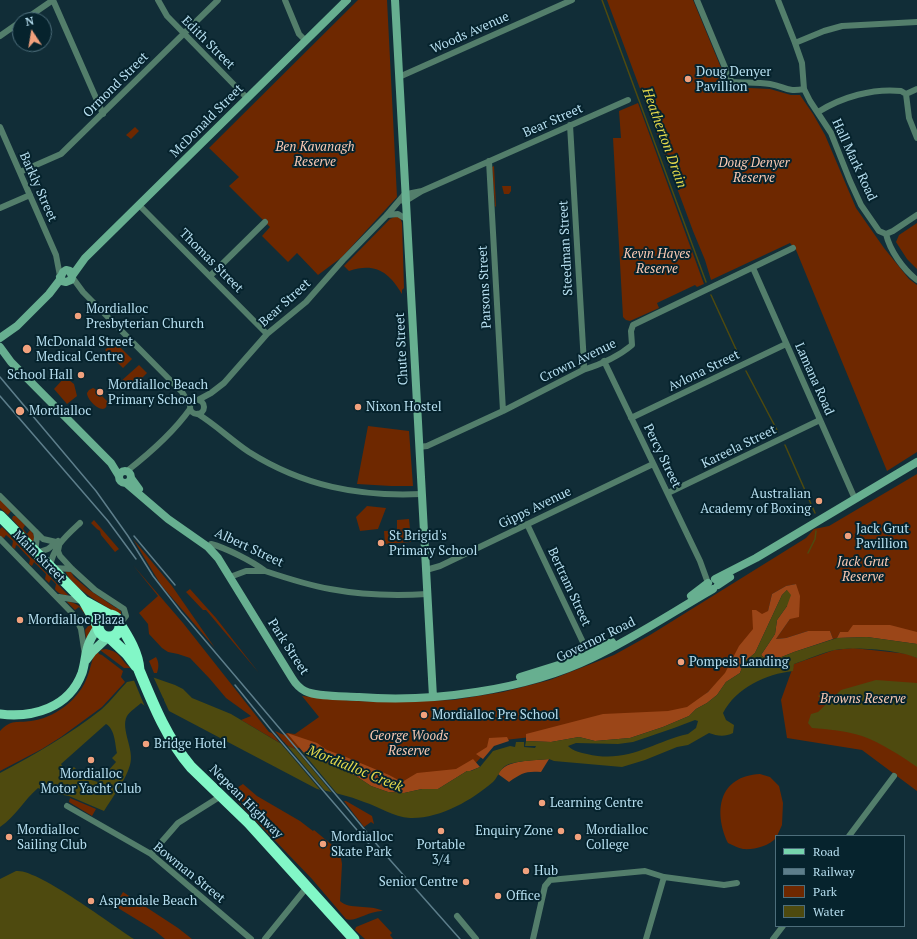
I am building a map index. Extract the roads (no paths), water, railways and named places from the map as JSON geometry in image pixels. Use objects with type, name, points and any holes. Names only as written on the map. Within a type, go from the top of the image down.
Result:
[{"type":"highway","name":"Main Street","points":[[0,516],[84,601],[98,626]]},
{"type":"highway","name":"Main Street","points":[[84,601],[117,620]]},
{"type":"highway","points":[[108,616],[117,620],[134,651],[140,673],[125,652],[108,637],[101,634],[98,626],[99,621],[103,617],[108,616]]},
{"type":"highway","points":[[108,637],[117,634],[119,629],[117,620]]},
{"type":"highway","name":"Nepean Highway","points":[[140,673],[167,732],[176,747],[192,767],[249,823],[354,939]]},
{"type":"main road","points":[[0,714],[28,714],[38,712],[50,708],[60,702],[71,692],[78,681],[86,661],[89,644],[98,626]]},
{"type":"main road","points":[[86,661],[92,652],[108,637]]},
{"type":"main road","points":[[0,707],[6,712],[14,714]]},
{"type":"street","points":[[36,12],[53,0],[102,114]]},
{"type":"street","name":"Edith Street","points":[[158,0],[163,12],[247,98]]},
{"type":"street","name":"Ormond Street","points":[[20,172],[62,154],[218,0]]},
{"type":"street","points":[[285,0],[299,34],[306,41]]},
{"type":"street","name":"McDonald Street","points":[[0,347],[17,326],[66,276],[347,0]]},
{"type":"street","name":"Chute Street","points":[[395,0],[433,695]]},
{"type":"street","name":"Woods Avenue","points":[[399,77],[572,0]]},
{"type":"street","points":[[697,0],[732,82],[771,84],[786,90],[804,88]]},
{"type":"street","name":"Hall Mark Road","points":[[778,0],[802,63],[804,88],[810,101],[831,133],[861,205],[879,232],[886,234]]},
{"type":"street","points":[[795,42],[842,26],[917,22]]},
{"type":"street","points":[[0,36],[12,28]]},
{"type":"street","points":[[906,94],[917,89]]},
{"type":"street","points":[[818,112],[826,107],[853,96],[867,93],[896,90],[906,94]]},
{"type":"street","points":[[906,94],[909,118],[917,138]]},
{"type":"street","name":"Bear Street","points":[[126,476],[182,420],[233,374],[267,334],[303,305],[343,260],[405,197],[489,162],[628,100]]},
{"type":"street","name":"Steedman Street","points":[[570,125],[584,366],[583,370]]},
{"type":"street","name":"Barkly Street","points":[[0,126],[66,276],[212,423],[236,443],[255,455],[276,467],[302,478],[326,486],[351,491],[380,494],[422,494]]},
{"type":"street","name":"Parsons Street","points":[[489,162],[503,411]]},
{"type":"street","points":[[0,208],[30,195]]},
{"type":"street","name":"Thomas Street","points":[[139,205],[267,334]]},
{"type":"street","points":[[388,214],[399,214],[406,219]]},
{"type":"street","points":[[917,215],[886,234],[889,244],[904,267],[917,280]]},
{"type":"street","points":[[210,276],[265,222]]},
{"type":"street","name":"Crown Avenue","points":[[419,447],[427,446],[503,411],[626,350],[632,345],[631,331],[634,325],[793,248]]},
{"type":"street","name":"Lamana Road","points":[[753,268],[856,499]]},
{"type":"street","name":"McDonald Street","points":[[0,338],[17,326]]},
{"type":"street","name":"Avlona Street","points":[[632,418],[786,344]]},
{"type":"street","name":"Albert Street","points":[[0,347],[11,362],[111,463],[166,513],[209,546],[224,549],[265,571],[299,582],[345,592],[389,595],[427,594]]},
{"type":"street","name":"Albert Street","points":[[0,355],[11,362]]},
{"type":"street","name":"Percy Street","points":[[604,361],[712,583]]},
{"type":"street","name":"Kareela Street","points":[[668,493],[820,420]]},
{"type":"street","name":"Governor Road","points":[[433,695],[484,690],[512,685],[556,672],[633,637],[712,583],[917,462]]},
{"type":"street","name":"Gipps Avenue","points":[[426,570],[434,569],[654,464]]},
{"type":"street","name":"Main Street","points":[[0,496],[44,540],[57,544],[60,556],[95,590],[124,608],[126,613],[125,618],[123,620],[117,620]]},
{"type":"street","points":[[36,553],[57,544],[80,523]]},
{"type":"street","name":"Bertram Street","points":[[527,524],[590,656]]},
{"type":"street","name":"Main Street","points":[[36,532],[36,553]]},
{"type":"street","name":"Main Street","points":[[0,540],[71,610],[80,624],[86,661]]},
{"type":"street","points":[[51,567],[57,544]]},
{"type":"street","name":"Park Street","points":[[209,546],[219,552],[292,678],[298,686],[306,692],[384,699],[433,695]]},
{"type":"street","name":"Main Street","points":[[51,567],[72,569]]},
{"type":"street","points":[[232,576],[246,571],[265,571]]},
{"type":"street","name":"Main Street","points":[[57,596],[84,601]]},
{"type":"street","points":[[851,835],[894,776]]},
{"type":"street","points":[[151,854],[178,823],[221,796]]},
{"type":"street","name":"Bowman Street","points":[[67,806],[151,854],[251,939]]},
{"type":"street","points":[[533,939],[545,886],[548,881],[553,879],[645,871],[664,876],[724,885],[737,882]]},
{"type":"street","points":[[646,939],[664,876]]},
{"type":"street","points":[[265,939],[307,887]]},
{"type":"street","points":[[457,916],[476,939]]},
{"type":"street","points":[[773,939],[782,927]]},
{"type":"water","points":[[787,590],[791,595],[787,606],[777,620],[775,634],[761,655],[769,662],[837,638],[867,637],[917,644],[917,658],[889,651],[853,648],[826,652],[794,664],[793,671],[772,675],[762,679],[736,696],[723,713],[726,720],[734,725],[733,733],[721,736],[709,733],[688,745],[677,747],[645,760],[622,767],[554,761],[549,759],[523,761],[509,764],[502,769],[495,780],[485,789],[465,802],[444,812],[410,818],[398,816],[353,798],[317,789],[169,711],[163,698],[145,706],[141,703],[127,716],[125,727],[131,753],[130,765],[122,783],[104,811],[69,796],[47,792],[38,788],[11,818],[0,827],[0,773],[78,727],[102,709],[127,682],[152,677],[175,685],[183,689],[192,698],[231,714],[278,742],[315,757],[356,776],[371,786],[388,792],[404,793],[422,789],[438,789],[467,771],[480,767],[493,751],[510,746],[515,747],[516,742],[524,742],[524,747],[535,748],[536,746],[525,746],[526,741],[551,742],[579,737],[595,741],[630,738],[663,727],[689,716],[696,709],[717,695],[726,682],[740,673],[744,662],[755,653],[782,595]],"holes":[[[695,720],[698,721],[696,728],[688,734],[627,754],[615,756],[587,754],[572,749],[568,746],[576,743],[618,744],[633,742]],[[106,724],[111,729],[114,737],[117,753],[112,758],[116,762],[98,782],[71,774],[76,769],[74,767],[66,772],[61,764]]]},
{"type":"water","points":[[876,680],[917,683],[917,767],[876,742],[862,736],[812,728],[808,723],[811,714],[818,712],[841,690]]},
{"type":"water","points":[[16,871],[26,872],[40,878],[75,899],[134,939],[0,939],[0,879]]},
{"type":"waterway","name":"Heatherton Drain","points":[[602,0],[706,282]]},
{"type":"waterway","name":"Heatherton Drain","points":[[711,295],[740,358]]},
{"type":"waterway","name":"Heatherton Drain","points":[[746,371],[778,432]]},
{"type":"waterway","name":"Heatherton Drain","points":[[785,445],[815,513]]},
{"type":"waterway","name":"Heatherton Drain","points":[[808,553],[815,539],[816,531]]},
{"type":"waterway","points":[[819,696],[829,704]]},
{"type":"railway","points":[[0,377],[96,491],[128,536],[153,576],[181,612],[383,852],[460,939]]},
{"type":"railway","points":[[0,396],[108,521],[136,559]]},
{"type":"railway","points":[[134,536],[175,585]]},
{"type":"railway","points":[[235,685],[272,731],[369,844]]},
{"type":"place","name":"Doug Denyer Pavillion","points":[[688,79]]},
{"type":"place","name":"Mordialloc Presbyterian Church","points":[[78,316]]},
{"type":"place","name":"McDonald Street Medical Centre","points":[[27,349]]},
{"type":"place","name":"School Hall","points":[[81,375]]},
{"type":"place","name":"Mordialloc Beach Primary School","points":[[100,392]]},
{"type":"place","name":"Nixon Hostel","points":[[358,407]]},
{"type":"place","name":"Mordialloc","points":[[20,411]]},
{"type":"place","name":"Australian Academy of Boxing","points":[[819,501]]},
{"type":"place","name":"Jack Grut Pavillion","points":[[848,536]]},
{"type":"place","name":"St Brigid's Primary School","points":[[381,543]]},
{"type":"place","name":"Mordialloc Plaza","points":[[20,620]]},
{"type":"place","name":"Pompeis Landing","points":[[681,662]]},
{"type":"place","name":"Mordialloc Pre School","points":[[424,715]]},
{"type":"place","name":"Bridge Hotel","points":[[146,744]]},
{"type":"place","name":"Mordialloc Motor Yacht Club","points":[[91,760]]},
{"type":"place","name":"Learning Centre","points":[[542,803]]},
{"type":"place","name":"Portable 3/4","points":[[441,831]]},
{"type":"place","name":"Enquiry Zone","points":[[561,831]]},
{"type":"place","name":"Mordialloc Sailing Club","points":[[9,837]]},
{"type":"place","name":"Mordialloc College","points":[[578,837]]},
{"type":"place","name":"Mordialloc Skate Park","points":[[323,844]]},
{"type":"place","name":"Hub","points":[[526,871]]},
{"type":"place","name":"Senior Centre","points":[[466,882]]},
{"type":"place","name":"Office","points":[[498,896]]},
{"type":"place","name":"Aspendale Beach","points":[[91,901]]},
{"type":"park label","name":"Ben Kavanagh Reserve","points":[[315,154]]},
{"type":"park label","name":"Doug Denyer Reserve","points":[[754,170]]},
{"type":"park label","name":"Kevin Hayes Reserve","points":[[657,262]]},
{"type":"park label","name":"Jack Grut Reserve","points":[[863,570]]},
{"type":"park label","name":"Browns Reserve","points":[[863,699]]},
{"type":"park label","name":"George Woods Reserve","points":[[409,744]]},
{"type":"water label","name":"Mordialloc Creek","points":[[355,769]]}]
